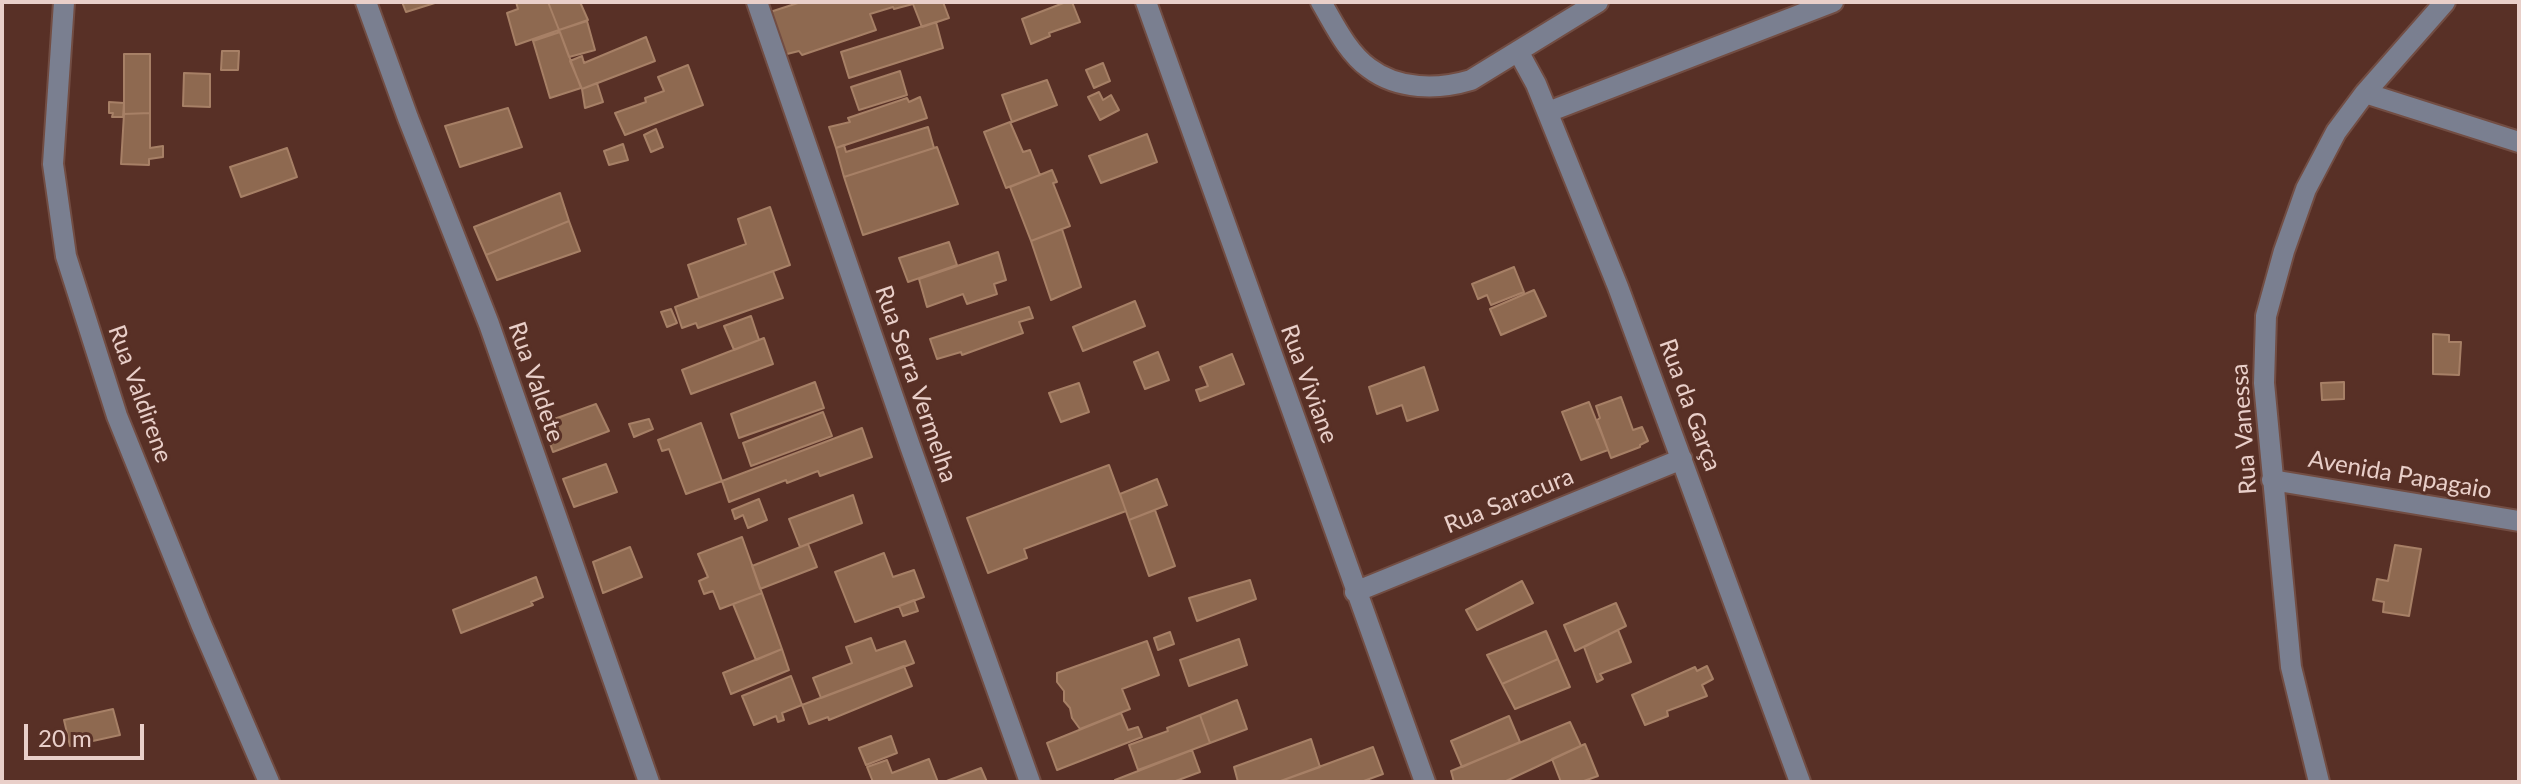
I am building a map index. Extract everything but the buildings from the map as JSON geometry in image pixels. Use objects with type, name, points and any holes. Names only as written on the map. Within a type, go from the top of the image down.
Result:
[{"type":"street","name":"Rua Valdirene","points":[[64,2],[53,164],[66,256],[117,416],[269,782]]},
{"type":"street","name":"Rua Valdete","points":[[366,2],[489,324],[649,782]]},
{"type":"street","name":"Rua Serra Vermelha","points":[[757,2],[1030,782]]},
{"type":"street","name":"Rua Viviane","points":[[1146,2],[1425,782]]},
{"type":"street","points":[[1321,2],[1346,44],[1369,68],[1394,80],[1423,87],[1449,87],[1471,80],[1598,2]]},
{"type":"street","points":[[1548,112],[1833,2]]},
{"type":"street","name":"Rua Vanessa","points":[[2319,782],[2291,667],[2264,383],[2266,316],[2306,189],[2336,132],[2365,93],[2445,2]]},
{"type":"street","name":"Rua da Garça","points":[[1518,51],[1548,112],[1618,287],[1800,782]]},
{"type":"street","points":[[2365,93],[2519,142]]},
{"type":"street","name":"Rua Saracura","points":[[1355,592],[1682,459]]},
{"type":"street","name":"Avenida Papagaio","points":[[2272,480],[2519,521]]}]
